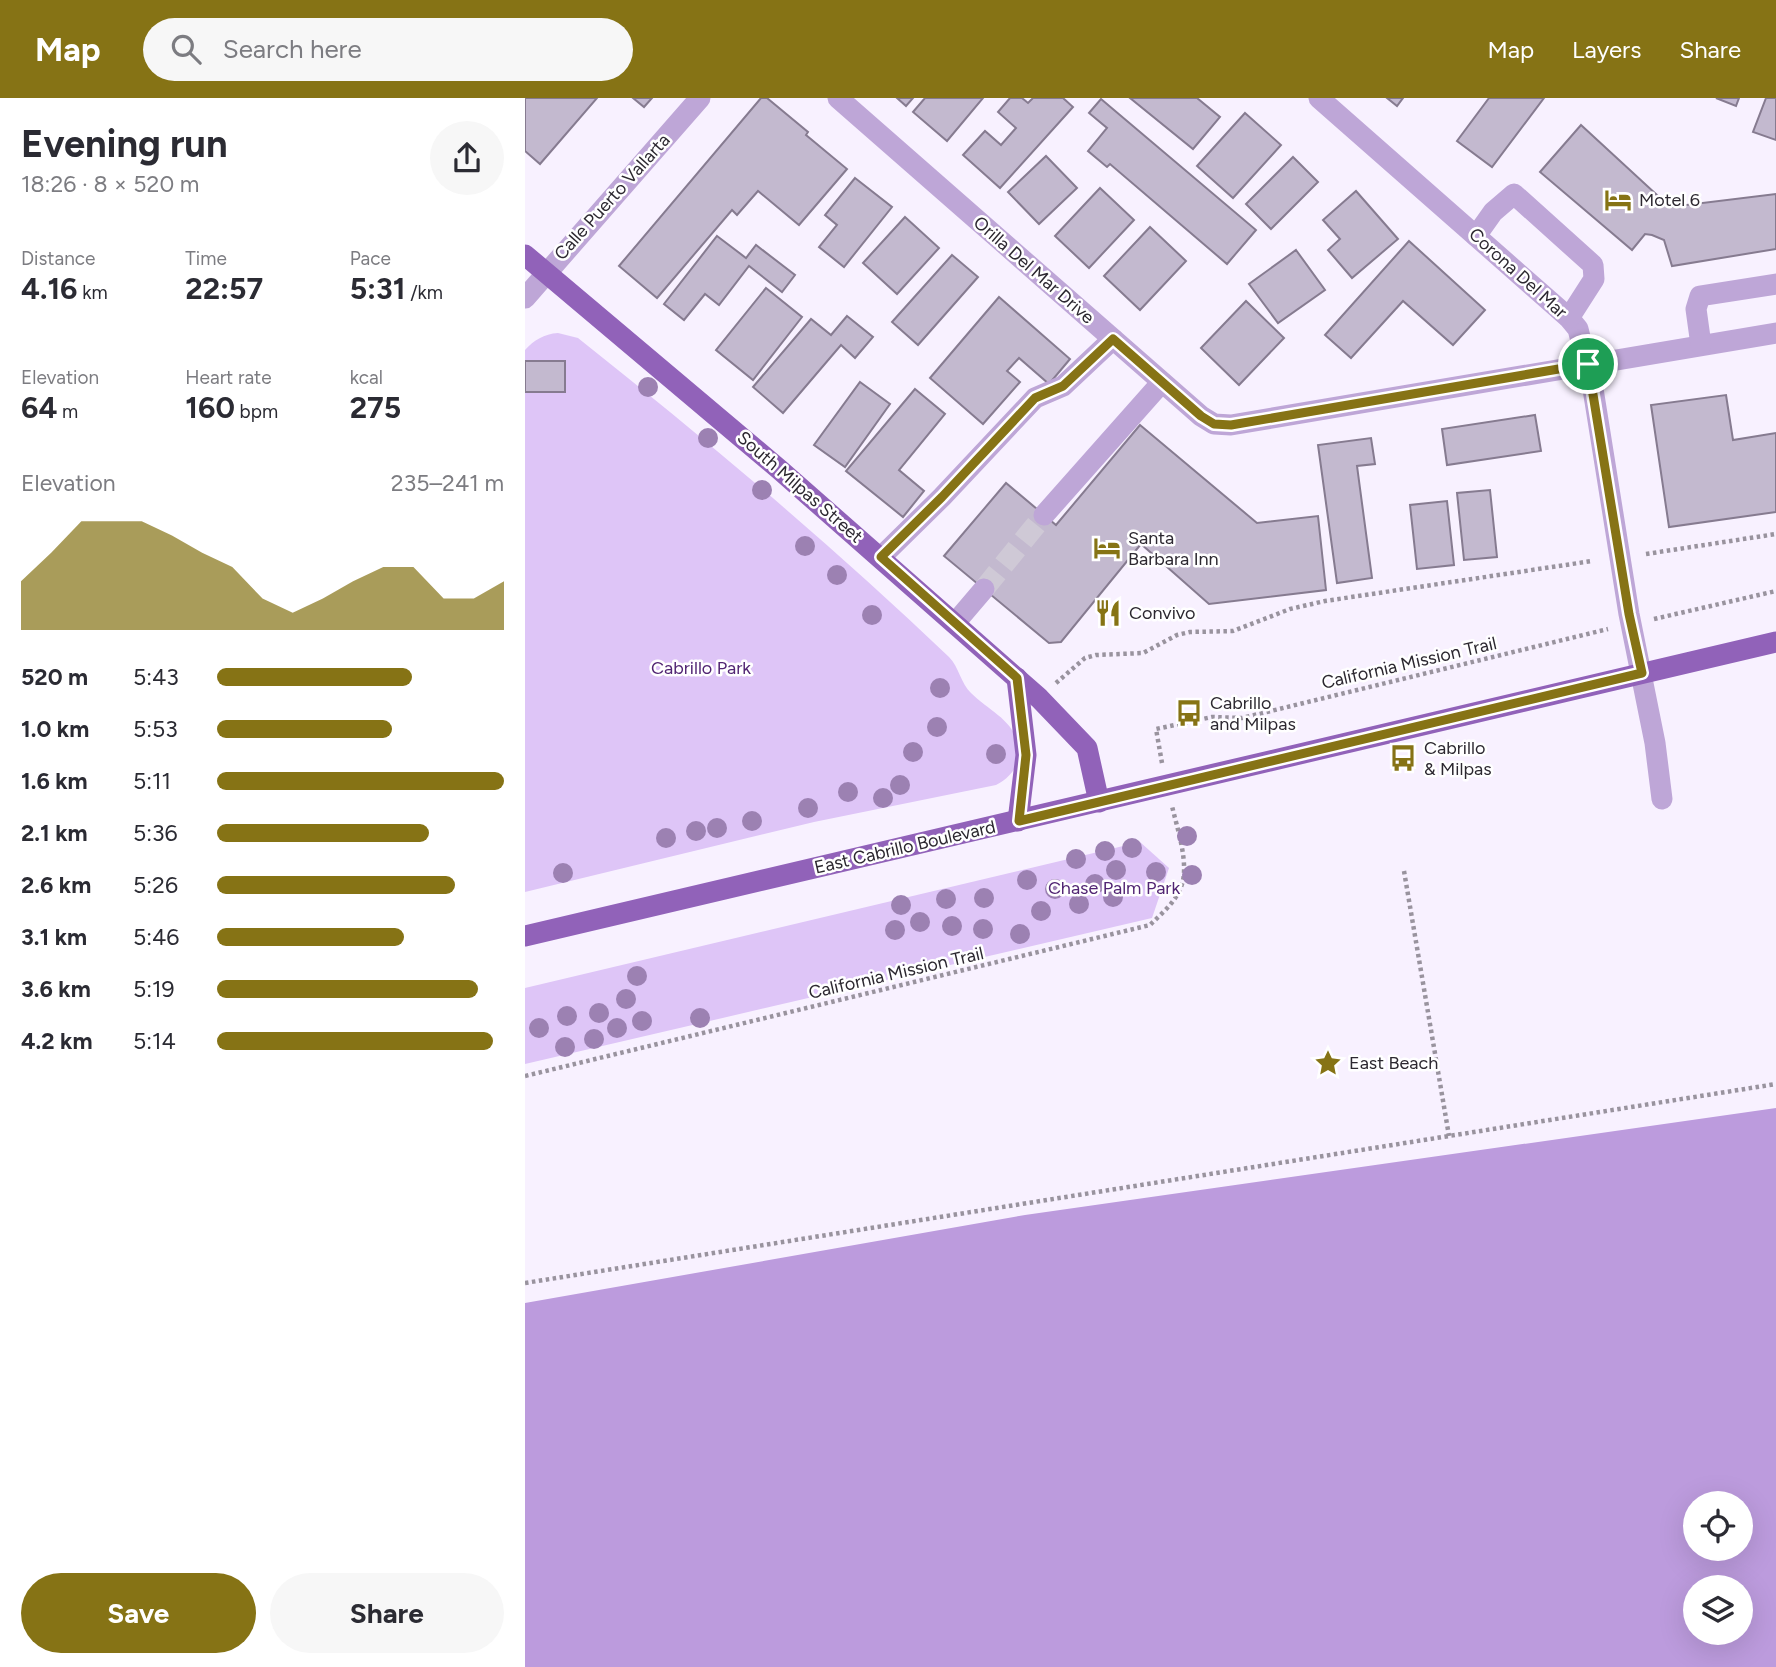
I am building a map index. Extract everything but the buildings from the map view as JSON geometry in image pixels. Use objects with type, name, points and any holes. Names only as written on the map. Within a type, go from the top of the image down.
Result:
[{"type":"main road","name":"South Milpas Street","points":[[525,255],[881,557],[1017,678],[1087,748],[1099,802]]},
{"type":"main road","name":"East Cabrillo Boulevard","points":[[525,936],[1776,642]]},
{"type":"main road","points":[[1017,678],[1026,755],[1019,821]]},
{"type":"street","name":"Calle Puerto Vallarta","points":[[525,298],[700,98]]},
{"type":"street","name":"Orilla Del Mar Drive","points":[[838,98],[1161,382],[1214,424],[1231,425],[1776,333]]},
{"type":"street","name":"Corona Del Mar","points":[[1319,98],[1569,318],[1578,329],[1588,364],[1629,614],[1655,743],[1662,799]]},
{"type":"street","points":[[1476,236],[1493,212],[1514,194],[1593,265],[1594,279],[1569,318]]},
{"type":"street","points":[[1701,345],[1696,309],[1700,296],[1776,284]]},
{"type":"street","points":[[881,557],[1035,398],[1063,386],[1113,339]]},
{"type":"street","points":[[1044,515],[1161,382]]},
{"type":"street","points":[[955,623],[984,589]]},
{"type":"path","points":[[1646,554],[1776,534]]},
{"type":"path","points":[[1069,673],[1085,658],[1143,653],[1177,635],[1233,631],[1290,609],[1325,601],[1592,561]]},
{"type":"path","points":[[1653,620],[1776,591]]},
{"type":"path","name":"California Mission Trail","points":[[1158,748],[1156,729],[1212,717],[1242,718],[1604,630]]},
{"type":"path","name":"California Mission Trail","points":[[525,1076],[1150,925],[1170,906],[1182,886],[1183,858],[1173,812]]},
{"type":"path","points":[[1404,871],[1449,1136]]},
{"type":"path","points":[[525,1283],[1776,1084]]},
{"type":"green space","name":"Cabrillo Park","points":[[558,333],[578,338],[720,454],[813,533],[949,657],[968,689],[1004,720],[1018,742],[1018,762],[1007,778],[996,785],[814,822],[525,892],[525,350],[540,338]]},
{"type":"green space","name":"Chase Palm Park","points":[[1140,842],[1169,868],[1152,918],[525,1064],[525,988]]},
{"type":"shaded area","points":[[1776,1108],[1776,1667],[525,1667],[525,1303],[1025,1215]]},
{"type":"tunnel","points":[[984,589],[1044,515]]},
{"type":"place","name":"Motel 6","points":[[1618,200]]},
{"type":"place","name":"Santa Barbara Inn","points":[[1107,548]]},
{"type":"place","name":"Convivo","points":[[1108,613]]},
{"type":"place","name":"Cabrillo and Milpas","points":[[1189,713]]},
{"type":"place","name":"Cabrillo & Milpas","points":[[1403,758]]},
{"type":"place","name":"East Beach","points":[[1328,1063]]},
{"type":"route","points":[[1113,339],[1201,416],[1214,424],[1231,425],[1588,364],[1629,614],[1642,673],[1019,821],[1026,755],[1017,678],[881,557],[1035,398],[1063,386],[1113,339]]}]
